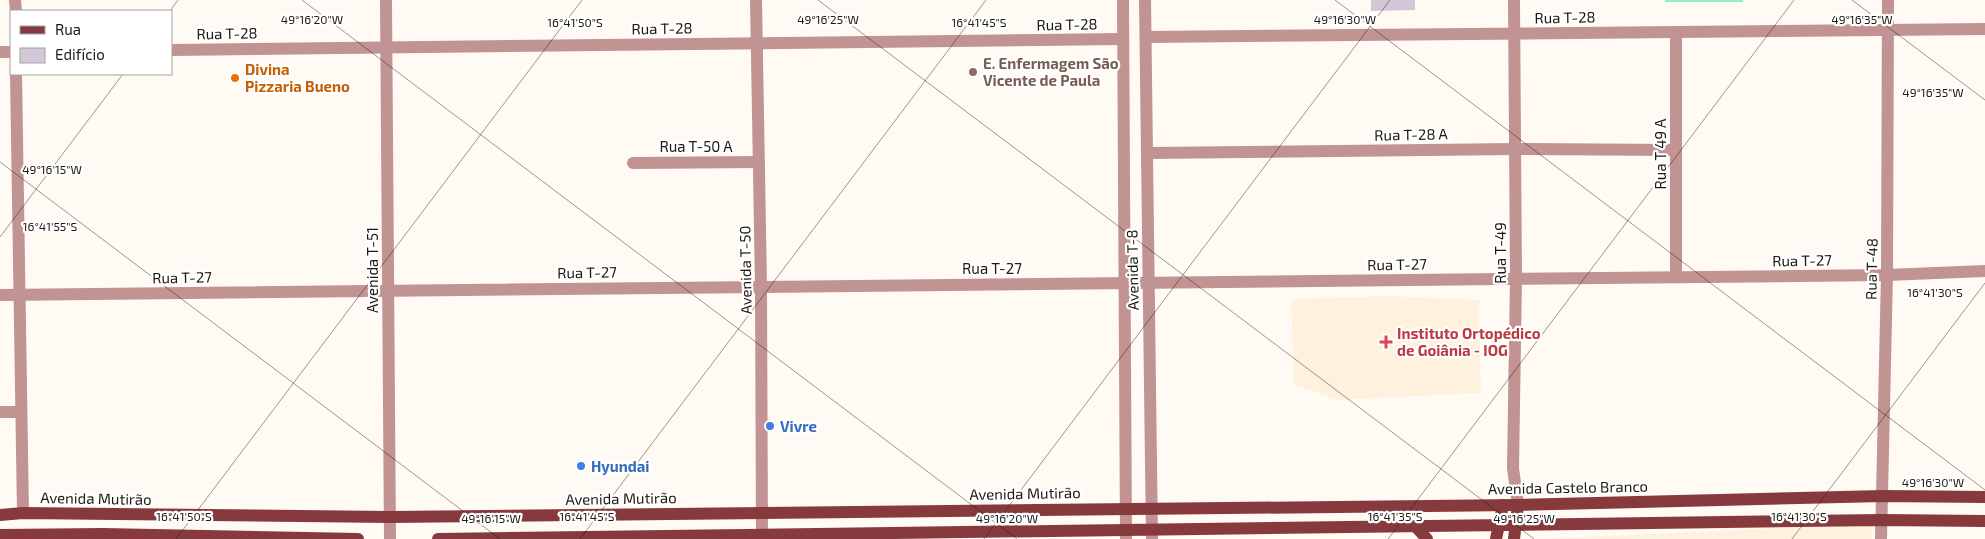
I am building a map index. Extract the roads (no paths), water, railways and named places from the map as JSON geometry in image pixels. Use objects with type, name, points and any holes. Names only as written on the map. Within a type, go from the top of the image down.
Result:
[{"type":"main road","name":"Avenida Castelo Branco","points":[[1152,508],[1518,505],[1882,496],[1985,497]]},
{"type":"main road","points":[[1496,539],[1503,505]]},
{"type":"main road","points":[[1514,539],[1518,505]]},
{"type":"main road","name":"Avenida Mutirão","points":[[0,515],[23,513],[390,517],[1152,508]]},
{"type":"main road","points":[[23,513],[25,537]]},
{"type":"main road","points":[[438,539],[1152,534],[1499,525],[1882,520],[1985,521]]},
{"type":"main road","points":[[1416,527],[1426,539]]},
{"type":"main road","points":[[0,535],[25,537],[358,539]]},
{"type":"street","name":"Avenida T-51","points":[[386,0],[390,539]]},
{"type":"street","name":"Avenida T-50","points":[[756,0],[761,286],[762,537]]},
{"type":"street","name":"Avenida T-8","points":[[1123,0],[1126,534]]},
{"type":"street","name":"Avenida T-8","points":[[1145,0],[1152,534]]},
{"type":"street","name":"Rua T-49","points":[[1514,0],[1516,278],[1513,468],[1518,505]]},
{"type":"street","name":"Rua T-48","points":[[1881,539],[1887,275],[1888,0]]},
{"type":"street","name":"Rua T-28","points":[[1146,37],[1985,29]]},
{"type":"street","name":"Rua T 49 A","points":[[1676,32],[1676,277]]},
{"type":"street","name":"Rua T-28","points":[[172,50],[1123,39]]},
{"type":"street","points":[[16,75],[23,513]]},
{"type":"street","name":"Rua T-28 A","points":[[1147,153],[1515,149],[1676,150]]},
{"type":"street","name":"Rua T-50 A","points":[[633,163],[759,162]]},
{"type":"street","name":"Rua T-27","points":[[0,295],[761,286],[1149,284],[1516,278],[1887,275],[1985,271]]},
{"type":"street","points":[[0,412],[20,412]]},
{"type":"place","name":"E. Enfermagem São Vicente de Paula","points":[[973,72]]},
{"type":"place","name":"Divina Pizzaria Bueno","points":[[235,78]]},
{"type":"place","name":"Instituto Ortopédico de Goiânia - IOG","points":[[1386,342]]},
{"type":"place","name":"Vivre","points":[[770,426]]},
{"type":"place","name":"Hyundai","points":[[581,466]]}]
